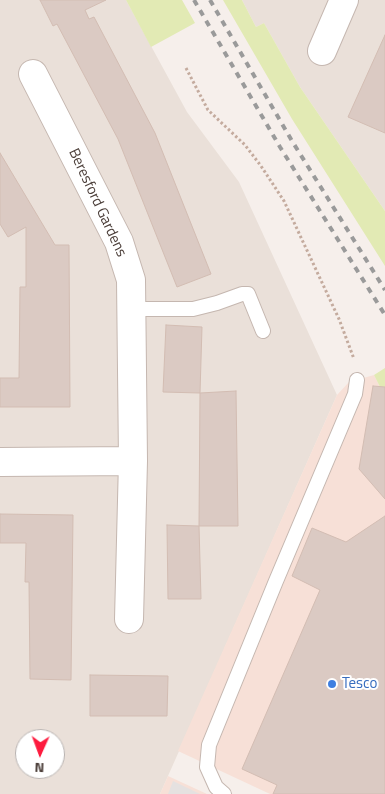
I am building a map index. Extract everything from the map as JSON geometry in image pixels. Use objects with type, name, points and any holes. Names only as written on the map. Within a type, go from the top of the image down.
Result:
[{"type":"street","points":[[322,51],[344,0]]},
{"type":"street","name":"Beresford Gardens","points":[[33,74],[119,242],[131,280],[134,461],[129,619]]},
{"type":"street","points":[[0,462],[134,461]]},
{"type":"lane","points":[[132,309],[193,309],[217,304],[242,294],[248,294],[263,331]]},
{"type":"lane","points":[[224,794],[216,787],[207,767],[208,745],[355,394],[358,380]]},
{"type":"path","points":[[186,68],[208,110],[245,145],[262,166],[284,201],[339,319],[356,364],[358,380]]},
{"type":"shaded area","points":[[0,0],[126,0],[187,112],[239,182],[337,395],[160,794],[0,794]]},
{"type":"shaded area","points":[[242,0],[385,0],[385,211],[300,87],[264,23],[256,27]]},
{"type":"shaded area","points":[[374,375],[385,397],[385,794],[270,794],[178,751],[337,395],[349,382]]},
{"type":"shaded area","points":[[168,776],[207,794],[160,794]]},
{"type":"shaded area","points":[[173,781],[200,794],[168,794]]},
{"type":"green space","points":[[126,0],[182,0],[195,23],[151,47]]},
{"type":"green space","points":[[223,0],[242,0],[256,27],[264,23],[300,87],[385,211],[385,266],[292,119]]},
{"type":"green space","points":[[385,368],[385,397],[374,375]]},
{"type":"building","points":[[40,0],[106,0],[85,10],[89,19],[94,17],[155,133],[211,274],[177,287],[118,139],[57,24],[53,26]]},
{"type":"building","points":[[385,35],[385,133],[348,117]]},
{"type":"building","points":[[0,153],[55,245],[69,245],[70,407],[0,407],[0,378],[19,378],[20,287],[26,287],[26,227],[8,237],[0,224]]},
{"type":"building","points":[[166,325],[202,327],[200,393],[163,392]]},
{"type":"building","points":[[373,386],[385,387],[385,499],[359,469]]},
{"type":"building","points":[[236,391],[238,526],[199,526],[200,393]]},
{"type":"building","points":[[0,514],[73,515],[71,680],[30,679],[29,582],[25,582],[26,543],[0,543]]},
{"type":"building","name":"Tesco","points":[[385,516],[385,794],[273,794],[277,785],[242,769],[320,590],[292,576],[312,528],[346,542]]},
{"type":"building","points":[[167,525],[199,526],[201,599],[168,599]]},
{"type":"building","points":[[90,675],[168,676],[167,716],[90,716]]},
{"type":"railway","points":[[194,0],[280,147],[385,315]]},
{"type":"railway","points":[[210,0],[292,141],[385,290]]},
{"type":"place","name":"Tesco","points":[[332,684]]}]
